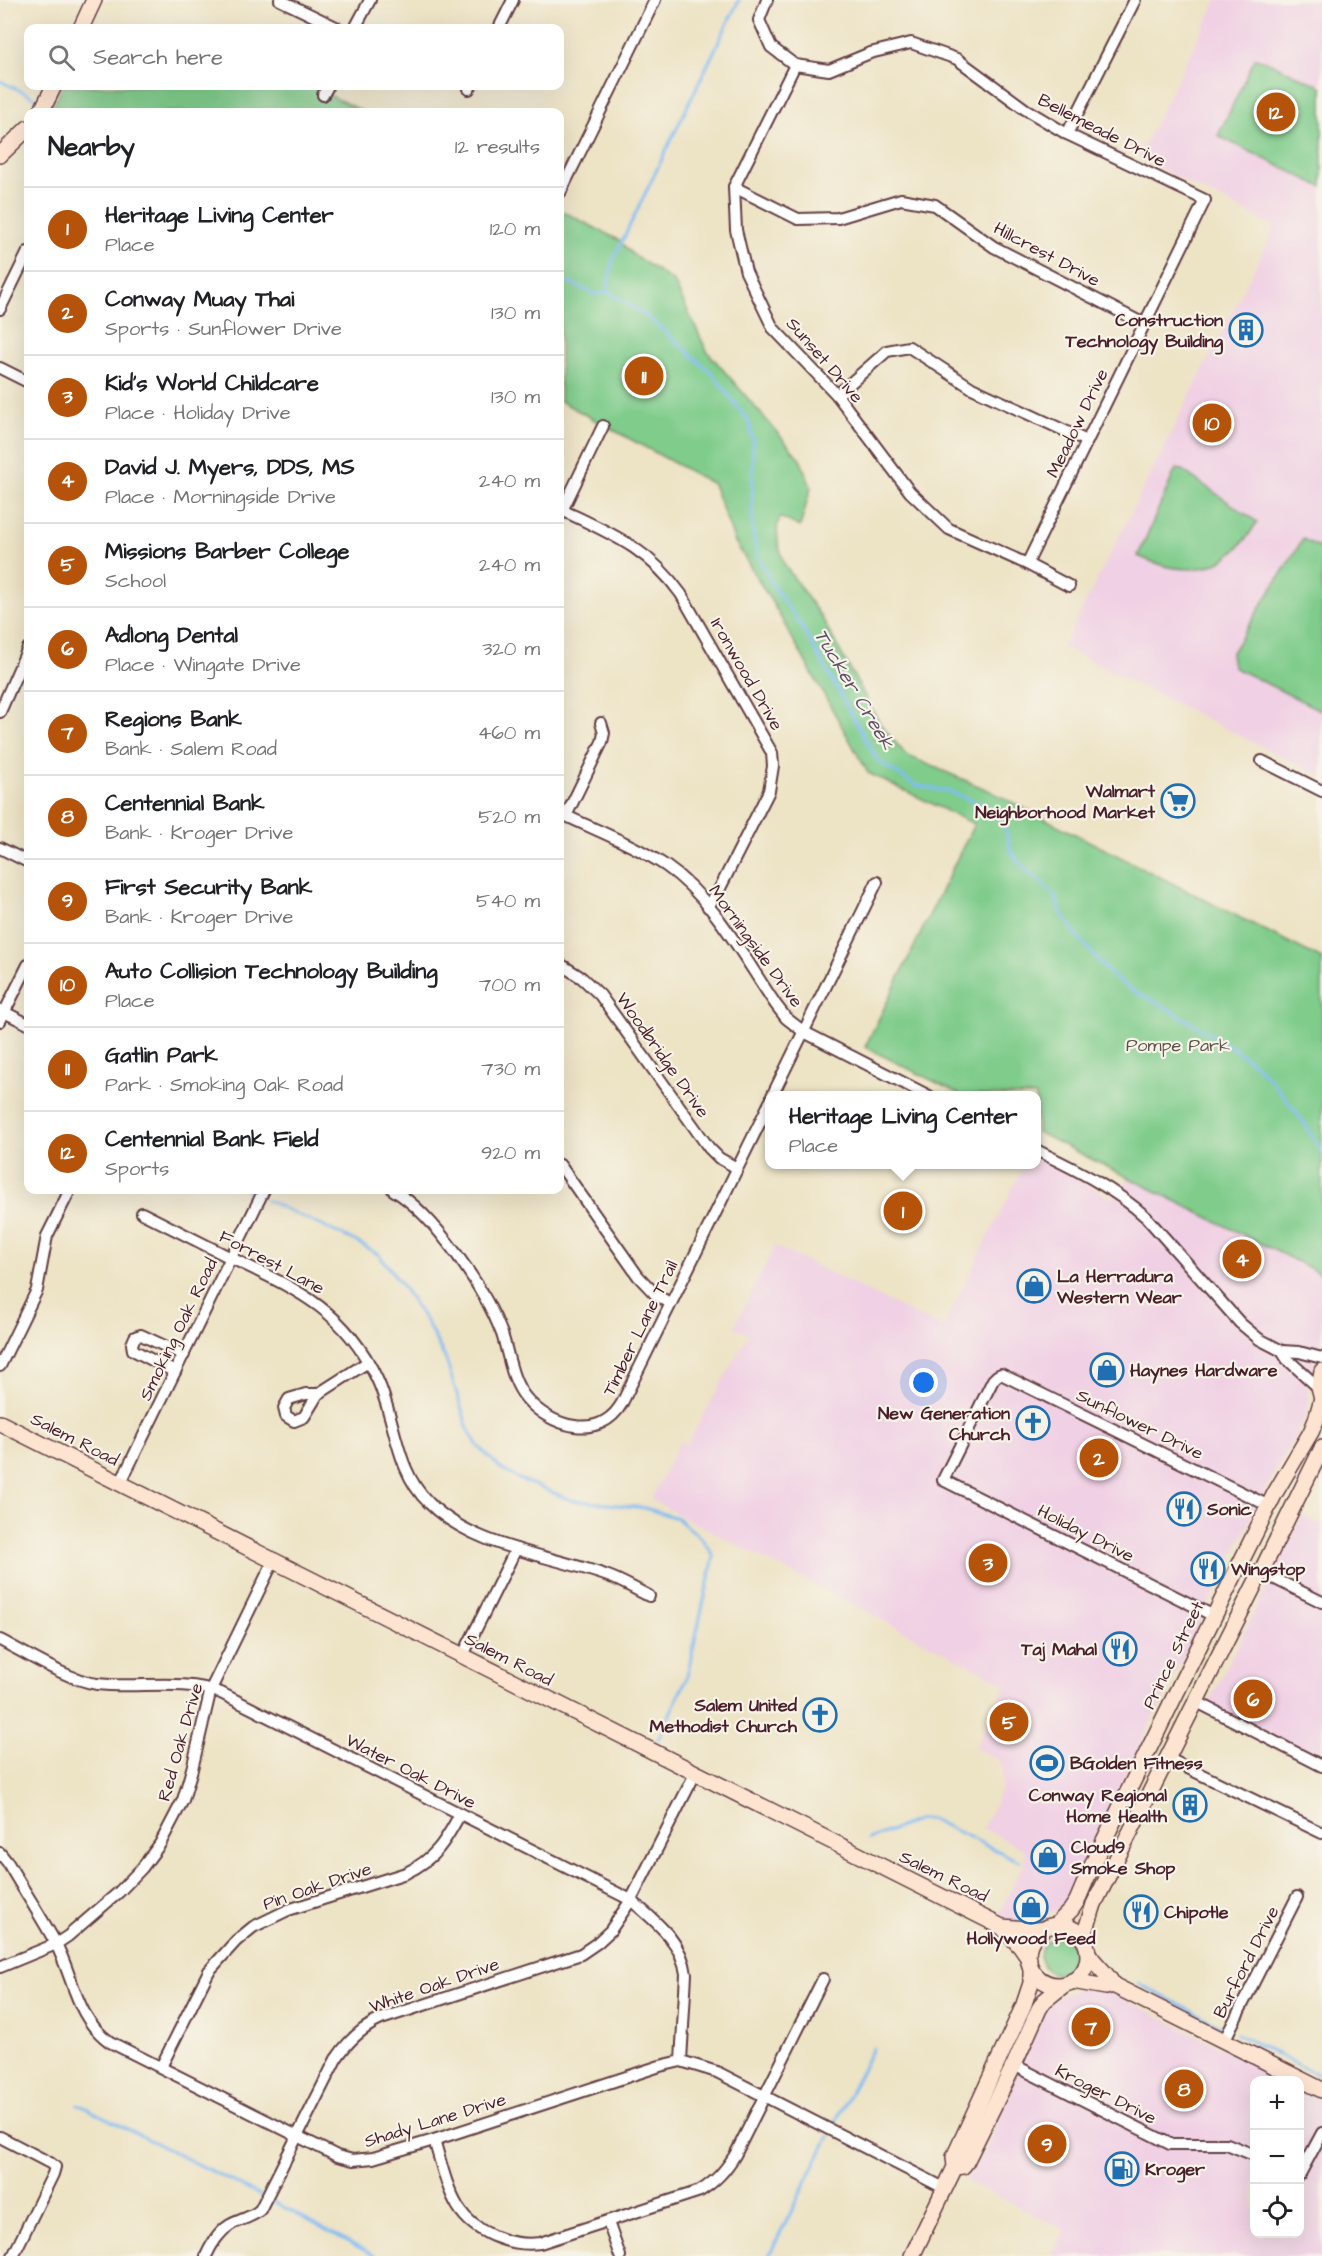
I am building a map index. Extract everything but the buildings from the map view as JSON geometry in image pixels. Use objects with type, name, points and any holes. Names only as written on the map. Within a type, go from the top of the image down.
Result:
[{"type":"main road","points":[[83,24],[94,0]]},
{"type":"main road","points":[[43,108],[52,90]]},
{"type":"main road","points":[[0,155],[24,132]]},
{"type":"main road","name":"Prince Street","points":[[1049,1928],[1071,1910],[1077,1901],[1127,1792],[1211,1622],[1266,1512],[1311,1432],[1321,1395],[1322,1371]]},
{"type":"main road","name":"Salem Road","points":[[0,1423],[1002,1927],[1023,1949],[1030,1964]]},
{"type":"main road","points":[[912,2256],[944,2188],[960,2165],[1014,2066],[1044,2001],[1084,1970],[1090,1913],[1322,1448]]},
{"type":"main road","points":[[1262,1572],[1254,1562],[1256,1552],[1266,1532],[1266,1512],[1276,1517],[1264,1552],[1269,1558]]},
{"type":"main road","points":[[1204,1685],[1200,1679],[1201,1674],[1217,1640],[1211,1622]]},
{"type":"main road","points":[[1195,1701],[1190,1694],[1190,1686],[1208,1644],[1211,1622]]},
{"type":"main road","points":[[1118,1857],[1115,1846],[1130,1813],[1131,1803],[1127,1792]]},
{"type":"main road","name":"Salem Road","points":[[1002,1927],[1049,1928]]},
{"type":"main road","points":[[960,2165],[963,2149],[979,2114],[979,2103],[1028,1994],[1031,1983],[1031,1943],[1049,1928],[1071,1928],[1085,1946],[1095,1965],[1111,1978],[1113,1985]]},
{"type":"main road","points":[[1030,1964],[1044,1981],[1054,1984],[1069,1982],[1106,1987],[1113,1985],[1322,2090]]},
{"type":"street","points":[[280,0],[330,24]]},
{"type":"street","points":[[357,24],[370,0]]},
{"type":"street","points":[[501,24],[513,0]]},
{"type":"street","points":[[564,185],[655,0]]},
{"type":"street","name":"Bellemeade Drive","points":[[767,0],[759,20],[771,47],[795,64],[829,70],[870,53],[910,43],[957,59],[1025,109],[1067,134],[1205,201]]},
{"type":"street","points":[[1067,134],[1135,0]]},
{"type":"street","name":"Sunset Drive","points":[[795,64],[734,187],[736,230],[746,272],[773,328],[837,395],[910,492],[949,529],[1027,564],[1069,586]]},
{"type":"street","name":"Hillcrest Drive","points":[[734,187],[798,219],[838,218],[901,199],[935,205],[994,247],[1144,324]]},
{"type":"street","name":"Meadow Drive","points":[[1027,564],[1205,201]]},
{"type":"street","points":[[0,309],[24,260]]},
{"type":"street","points":[[837,395],[887,351],[909,347],[972,388],[1086,441]]},
{"type":"street","points":[[0,368],[24,380]]},
{"type":"street","points":[[564,507],[603,426]]},
{"type":"street","name":"Ironwood Drive","points":[[564,514],[632,545],[647,555],[670,579],[681,594],[772,753],[773,772],[769,791],[708,907]]},
{"type":"street","points":[[0,712],[24,657]]},
{"type":"street","points":[[564,812],[602,742],[604,733],[600,723]]},
{"type":"street","points":[[1262,761],[1322,791]]},
{"type":"street","name":"Morningside Drive","points":[[564,815],[667,867],[690,886],[708,907],[786,1018],[804,1032],[921,1091]]},
{"type":"street","points":[[0,848],[24,860]]},
{"type":"street","points":[[774,1091],[877,882]]},
{"type":"street","name":"Woodbridge Drive","points":[[564,967],[582,978],[600,995],[702,1139],[719,1158],[737,1168]]},
{"type":"street","points":[[24,972],[1,1014],[24,1023]]},
{"type":"street","name":"Timber Lane Trail","points":[[399,1194],[431,1221],[481,1293],[497,1322],[524,1396],[544,1413],[563,1422],[581,1427],[595,1426],[608,1420],[618,1409],[765,1112]]},
{"type":"street","points":[[1041,1153],[1093,1179],[1128,1202],[1153,1226],[1240,1323],[1259,1339],[1282,1352],[1321,1395]]},
{"type":"street","points":[[564,1171],[638,1276],[656,1295],[670,1303]]},
{"type":"street","points":[[0,1366],[37,1290],[47,1236],[68,1194]]},
{"type":"street","name":"Smoking Oak Road","points":[[120,1484],[262,1194]]},
{"type":"street","name":"Forrest Lane","points":[[142,1213],[294,1288],[318,1304],[353,1338],[382,1390],[405,1466],[428,1503],[449,1519],[516,1549],[607,1575],[649,1596]]},
{"type":"street","points":[[175,1372],[134,1350],[133,1340],[141,1335],[184,1355]]},
{"type":"street","points":[[1282,1352],[1299,1352],[1322,1358]]},
{"type":"street","points":[[318,1394],[368,1362]]},
{"type":"street","name":"Sunflower Drive","points":[[943,1480],[997,1376],[1001,1374],[1266,1512]]},
{"type":"street","name":"Holiday Drive","points":[[943,1480],[1211,1622]]},
{"type":"street","points":[[462,1657],[516,1549]]},
{"type":"street","name":"Red Oak Drive","points":[[0,1967],[56,1944],[119,1892],[142,1868],[160,1844],[183,1800],[211,1689],[273,1562]]},
{"type":"street","points":[[1262,1572],[1322,1602]]},
{"type":"street","name":"Water Oak Drive","points":[[0,1640],[62,1671],[96,1684],[211,1689],[631,1900],[673,1940],[685,1962],[681,2061]]},
{"type":"street","points":[[1195,1701],[1322,1766]]},
{"type":"street","points":[[1167,1758],[1322,1833]]},
{"type":"street","name":"White Oak Drive","points":[[206,2256],[220,2234],[230,2225],[252,2217],[261,2210],[336,2059],[346,2044],[370,2024],[581,1954],[610,1931],[631,1900],[694,1774]]},
{"type":"street","name":"Pin Oak Drive","points":[[161,2067],[209,1971],[236,1941],[261,1923],[288,1910],[406,1874],[418,1868],[430,1859],[442,1845],[460,1814]]},
{"type":"street","name":"Shady Lane Drive","points":[[0,1853],[56,1944],[90,2024],[110,2042],[337,2156],[353,2160],[373,2158],[681,2061]]},
{"type":"street","name":"Burford Drive","points":[[1224,2041],[1297,1897]]},
{"type":"street","points":[[434,2140],[458,2207],[481,2229],[501,2239],[525,2245],[540,2243],[700,2191],[712,2184],[724,2172],[735,2155],[823,1980]]},
{"type":"street","points":[[681,2061],[717,2072],[944,2188]]},
{"type":"street","name":"Kroger Drive","points":[[1014,2066],[1170,2144],[1227,2144],[1250,2153]]},
{"type":"street","points":[[1304,2165],[1322,2133]]},
{"type":"street","points":[[0,2138],[50,2163],[55,2168],[13,2256]]},
{"type":"street","points":[[608,2222],[620,2256]]},
{"type":"shaded area","points":[[1217,0],[1322,0],[1322,777],[1063,647],[1275,227],[1138,157]]},
{"type":"shaded area","points":[[1041,1160],[1112,1199],[1129,1178],[1322,1274],[1322,1349],[1305,1382],[1309,1393],[1306,1416],[1262,1496],[1080,1867],[1067,1900],[1041,1919],[1022,1924],[998,1916],[1024,1863],[1024,1850],[983,1828],[1001,1790],[1003,1769],[997,1759],[975,1748],[1006,1684],[651,1500],[679,1442],[687,1444],[749,1334],[734,1327],[775,1246],[943,1328],[1022,1169],[1041,1169]]},
{"type":"shaded area","points":[[1302,1515],[1322,1525],[1322,1761],[1209,1703]]},
{"type":"shaded area","points":[[1081,1988],[1103,1990],[1277,2076],[1250,2076],[1250,2238],[1304,2238],[1304,2090],[1322,2099],[1322,2256],[1052,2256],[1065,2230],[965,2180],[986,2149],[1047,2007],[1057,1998]]},
{"type":"green space","points":[[1255,58],[1322,87],[1322,187],[1218,136]]},
{"type":"green space","points":[[61,90],[319,90],[356,108],[52,108]]},
{"type":"green space","name":"Pompe Park","points":[[564,212],[619,240],[631,253],[674,282],[707,351],[800,459],[811,487],[800,527],[780,517],[777,528],[778,542],[784,564],[821,617],[881,725],[906,755],[990,791],[1322,959],[1322,1274],[1041,1134],[1041,1091],[953,1091],[865,1047],[974,824],[868,773],[773,604],[735,542],[713,484],[564,403]]},
{"type":"green space","points":[[1177,469],[1182,470],[1257,522],[1246,539],[1233,552],[1206,567],[1174,568],[1138,556]]},
{"type":"green space","points":[[1303,539],[1322,549],[1322,711],[1233,667],[1231,654]]},
{"type":"green space","points":[[1058,1938],[1070,1944],[1076,1956],[1070,1968],[1058,1974],[1046,1968],[1040,1956],[1046,1944]]},
{"type":"waterway","points":[[609,292],[608,282],[613,260],[739,0]]},
{"type":"waterway","name":"Tucker Creek","points":[[0,81],[36,98]]},
{"type":"waterway","name":"Tucker Creek","points":[[564,283],[569,282],[594,294],[609,292],[650,319],[712,373],[749,422],[753,442],[752,524],[756,551],[770,581],[802,627],[878,761],[915,785],[951,792],[985,806],[1004,825],[1011,851],[1022,866],[1055,896],[1061,913],[1111,975],[1133,991],[1162,1005],[1233,1048],[1256,1065],[1271,1080],[1305,1124],[1322,1153]]},
{"type":"waterway","points":[[266,1200],[355,1241],[379,1255],[427,1323],[446,1360],[468,1429],[478,1446],[500,1468],[517,1478],[571,1500],[645,1508],[677,1518],[702,1539],[714,1556],[686,1680],[658,1739]]},
{"type":"waterway","points":[[869,1839],[920,1819],[931,1819],[1019,1861]]},
{"type":"waterway","points":[[1139,1984],[1223,2027]]},
{"type":"waterway","points":[[1237,2034],[1322,2077]]},
{"type":"waterway","points":[[834,2125],[873,2048]]},
{"type":"waterway","points":[[78,2104],[261,2196]]},
{"type":"waterway","points":[[769,2256],[829,2136]]},
{"type":"waterway","points":[[272,2201],[375,2256]]},
{"type":"place","name":"Centennial Bank Field","points":[[1276,112]]},
{"type":"place","name":"Construction Technology Building","points":[[1246,330]]},
{"type":"place","name":"Gatlin Park","points":[[644,376]]},
{"type":"place","name":"Auto Collision Technology Building","points":[[1212,423]]},
{"type":"place","name":"Walmart Neighborhood Market","points":[[1178,801]]},
{"type":"place","name":"Heritage Living Center","points":[[903,1211]]},
{"type":"place","name":"David J. Myers, DDS, MS","points":[[1242,1259]]},
{"type":"place","name":"La Herradura Western Wear","points":[[1034,1286]]},
{"type":"place","name":"Haynes Hardware","points":[[1107,1370]]},
{"type":"place","name":"New Generation Church","points":[[1033,1423]]},
{"type":"place","name":"Conway Muay Thai","points":[[1099,1458]]},
{"type":"place","name":"Sonic","points":[[1184,1509]]},
{"type":"place","name":"Kid's World Childcare","points":[[988,1563]]},
{"type":"place","name":"Wingstop","points":[[1208,1569]]},
{"type":"place","name":"Taj Mahal","points":[[1120,1649]]},
{"type":"place","name":"Adlong Dental","points":[[1253,1699]]},
{"type":"place","name":"Salem United Methodist Church","points":[[820,1715]]},
{"type":"place","name":"Missions Barber College","points":[[1009,1722]]},
{"type":"place","name":"BGolden Fitness","points":[[1047,1763]]},
{"type":"place","name":"Conway Regional Home Health","points":[[1190,1805]]},
{"type":"place","name":"Cloud9 Smoke Shop","points":[[1048,1857]]},
{"type":"place","name":"Hollywood Feed","points":[[1031,1907]]},
{"type":"place","name":"Chipotle","points":[[1141,1912]]},
{"type":"place","name":"Regions Bank","points":[[1091,2027]]},
{"type":"place","name":"Centennial Bank","points":[[1184,2089]]},
{"type":"place","name":"First Security Bank","points":[[1047,2144]]},
{"type":"place","name":"Kroger","points":[[1122,2169]]}]
